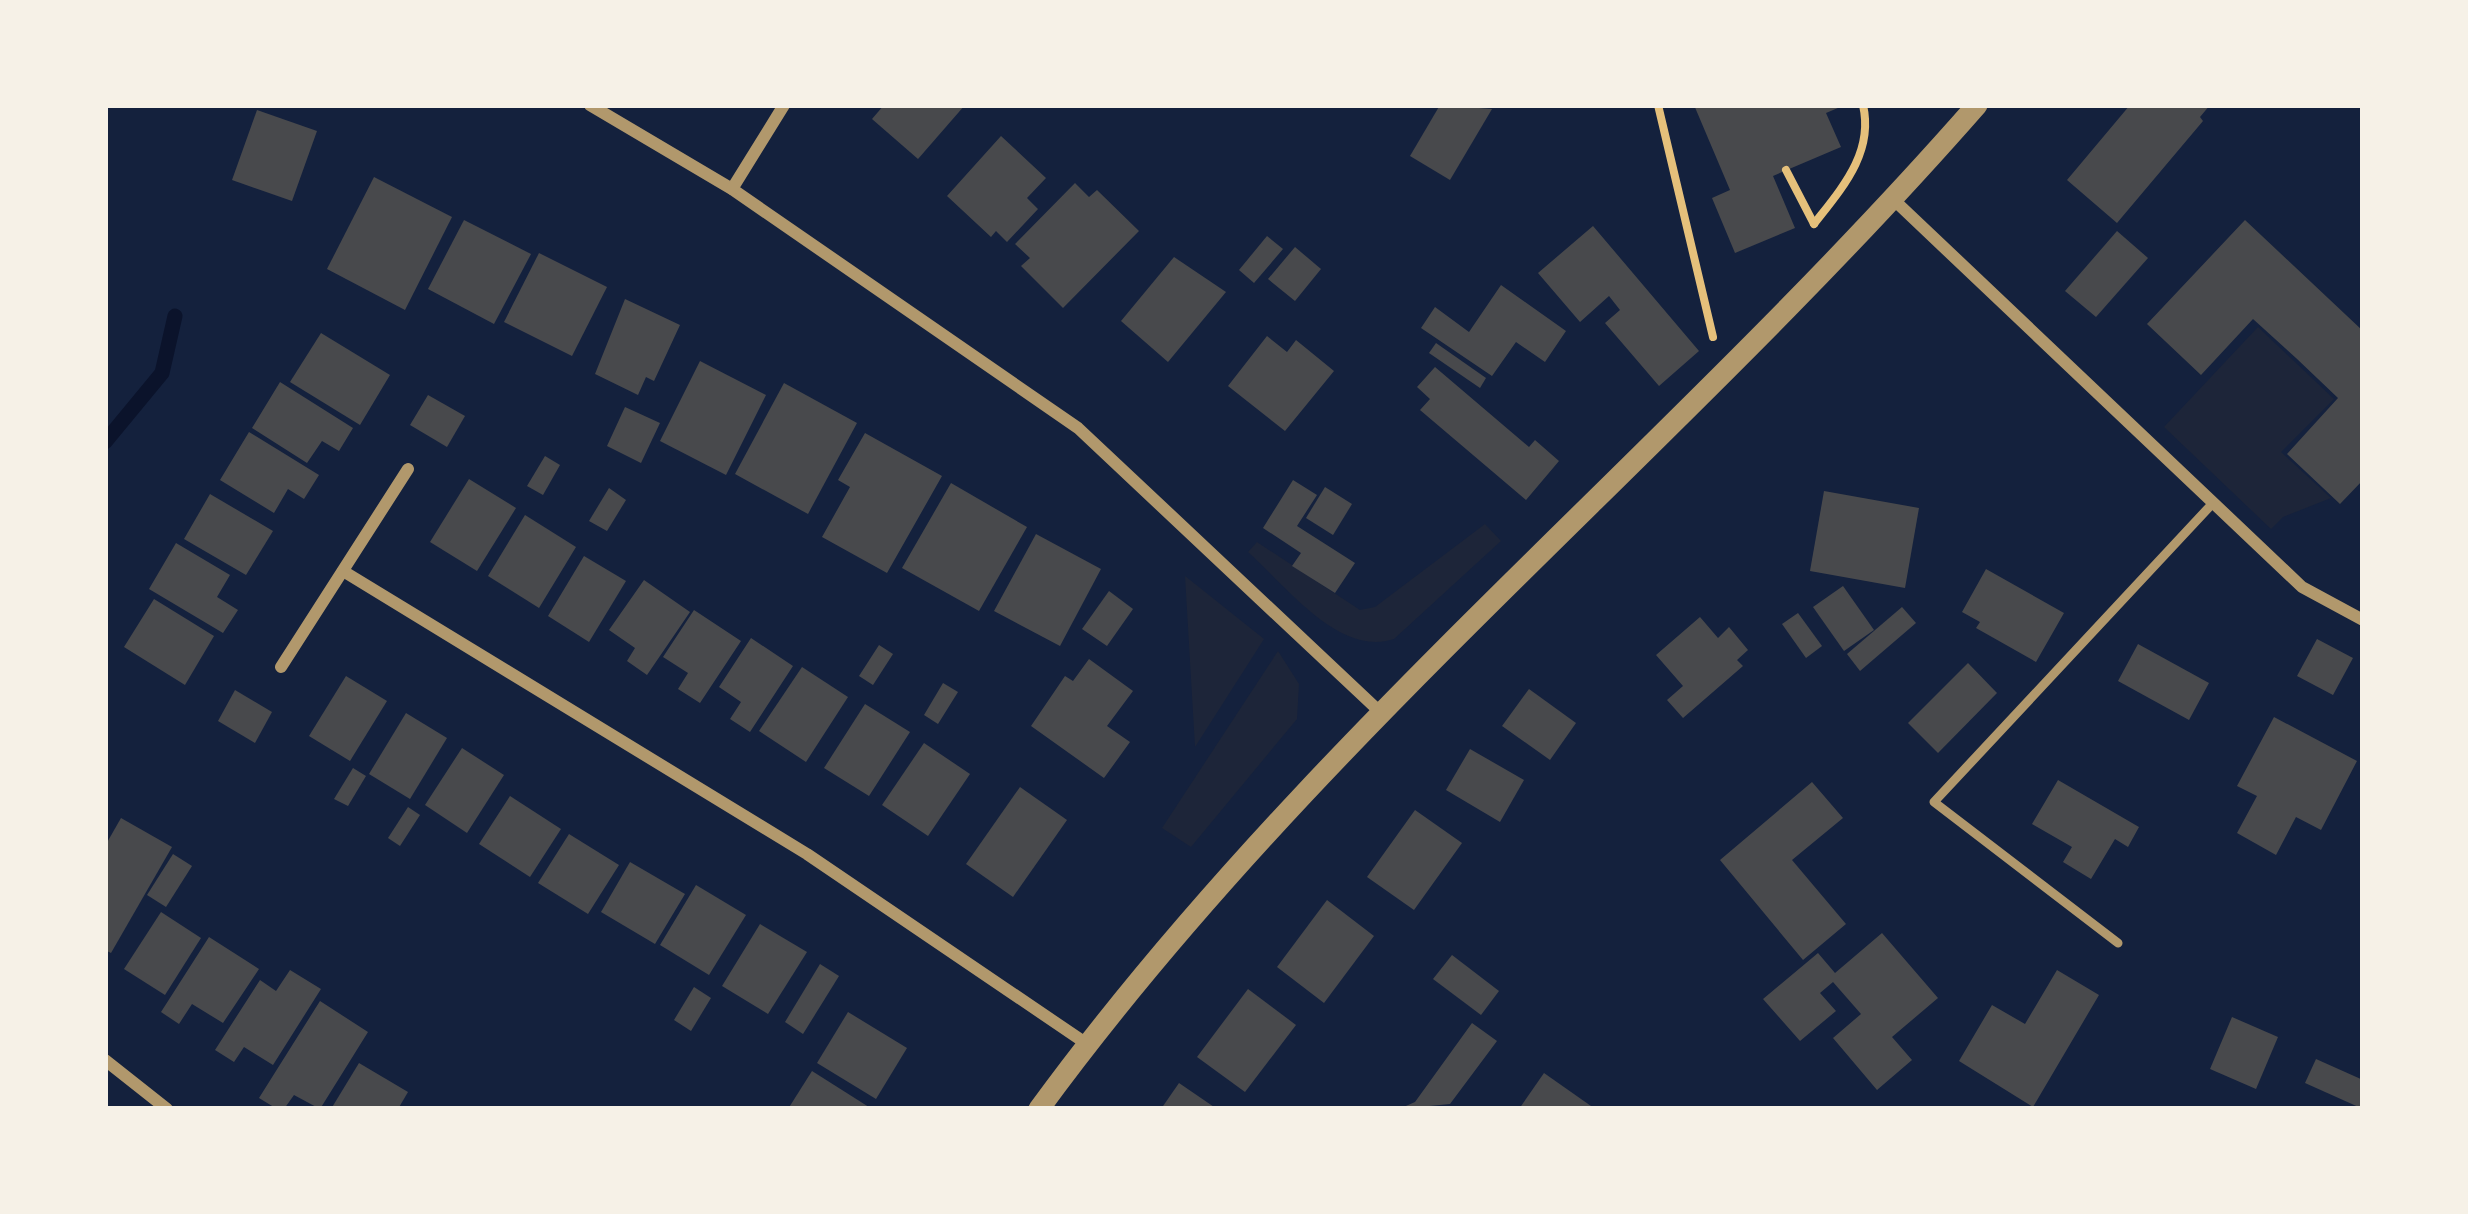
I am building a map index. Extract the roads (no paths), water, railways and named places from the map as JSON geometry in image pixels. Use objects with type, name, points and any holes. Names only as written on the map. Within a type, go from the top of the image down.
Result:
[{"type":"street","points":[[590,105],[732,189],[1078,428],[1379,711]]},
{"type":"street","points":[[732,189],[784,105]]},
{"type":"street","points":[[1039,1109],[1087,1044],[1244,857],[1379,711],[1699,399],[1894,200],[1977,105]]},
{"type":"street","points":[[1894,200],[2302,587],[2363,620]]},
{"type":"street","points":[[281,667],[408,469]]},
{"type":"street","points":[[343,571],[807,854],[1087,1044]]},
{"type":"street","points":[[105,1060],[166,1109]]},
{"type":"lane","points":[[2118,943],[1934,802],[2213,502]]},
{"type":"waterway","points":[[105,442],[162,373],[175,316]]}]
